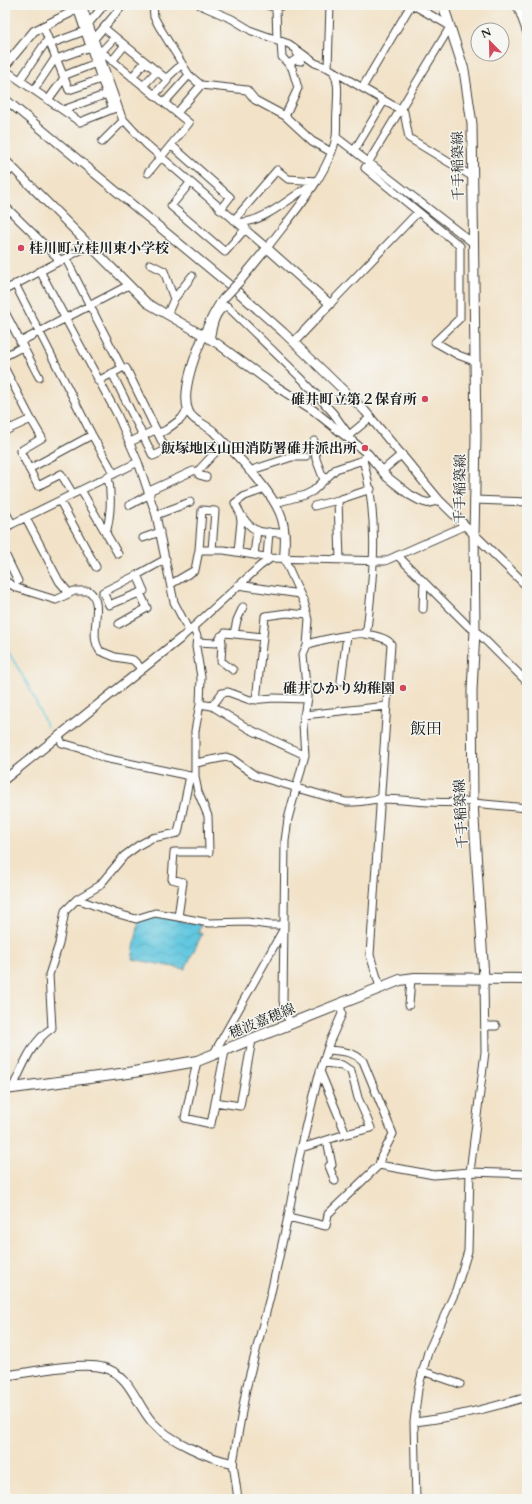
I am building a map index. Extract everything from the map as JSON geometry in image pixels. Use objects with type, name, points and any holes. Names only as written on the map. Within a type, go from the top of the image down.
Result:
[{"type":"main road","name":"千手稲築線","points":[[443,5],[464,70],[472,124],[476,437],[474,500],[475,630],[472,691],[473,802],[484,978]]},
{"type":"main road","name":"穂波嘉穂線","points":[[8,1089],[135,1072],[197,1061],[292,1024],[380,987],[411,979],[527,979]]},
{"type":"street","points":[[89,23],[104,5]]},
{"type":"street","points":[[94,39],[123,5]]},
{"type":"street","points":[[153,5],[154,17],[160,28],[189,75],[201,85],[247,90],[254,100],[285,116],[312,141],[330,152]]},
{"type":"street","points":[[200,5],[232,19],[252,31],[293,46],[315,63],[331,69],[404,112],[410,138],[473,177]]},
{"type":"street","points":[[284,5],[270,6],[282,57],[294,72],[298,88],[285,116]]},
{"type":"street","points":[[207,335],[211,317],[223,299],[267,248],[317,180],[336,138],[338,85],[331,69],[330,5]]},
{"type":"street","points":[[362,88],[412,5],[450,27],[366,168],[460,246],[460,318],[435,342],[458,355],[474,360]]},
{"type":"street","points":[[517,5],[527,33]]},
{"type":"street","points":[[79,7],[89,23],[115,108]]},
{"type":"street","points":[[6,62],[28,36],[43,26],[79,7]]},
{"type":"street","points":[[79,7],[85,30],[96,49],[189,123],[148,173]]},
{"type":"street","points":[[43,26],[69,90],[101,79]]},
{"type":"street","points":[[104,28],[164,77],[168,77]]},
{"type":"street","points":[[20,80],[49,42],[85,30]]},
{"type":"street","points":[[34,90],[56,58],[96,49],[115,37]]},
{"type":"street","points":[[112,61],[125,45]]},
{"type":"street","points":[[289,64],[295,60],[301,60],[302,58],[294,50],[293,46]]},
{"type":"street","points":[[96,49],[96,63],[101,79],[107,94],[124,120],[161,158],[220,210],[246,228],[330,304]]},
{"type":"street","points":[[132,77],[145,62]]},
{"type":"street","points":[[48,100],[64,77],[96,63]]},
{"type":"street","points":[[154,95],[167,81],[168,77],[182,64]]},
{"type":"street","points":[[5,70],[80,122],[115,108]]},
{"type":"street","points":[[143,86],[157,71]]},
{"type":"street","points":[[164,103],[189,75]]},
{"type":"street","points":[[176,113],[201,85]]},
{"type":"street","points":[[63,110],[107,94]]},
{"type":"street","points":[[5,99],[239,293],[294,342],[371,417],[439,500],[474,536],[527,586]]},
{"type":"street","points":[[354,151],[384,100]]},
{"type":"street","points":[[102,142],[124,120]]},
{"type":"street","points":[[336,138],[370,162],[473,243]]},
{"type":"street","points":[[171,145],[230,197],[220,210]]},
{"type":"street","points":[[5,160],[147,302],[167,315],[207,335],[348,436]]},
{"type":"street","points":[[5,177],[12,167]]},
{"type":"street","points":[[236,221],[277,170],[288,179],[317,180]]},
{"type":"street","points":[[236,221],[246,223],[260,218],[317,180]]},
{"type":"street","points":[[190,183],[171,206],[225,252],[246,228]]},
{"type":"street","points":[[5,206],[63,260],[91,305],[122,368],[126,368],[166,450],[153,456],[144,435],[112,373]]},
{"type":"street","points":[[294,342],[418,212]]},
{"type":"street","points":[[5,290],[90,245]]},
{"type":"street","points":[[150,264],[164,271],[174,299]]},
{"type":"street","points":[[8,1089],[37,1040],[52,1028],[49,975],[59,944],[65,911],[77,899],[100,886],[124,856],[139,845],[152,838],[178,833],[196,764],[195,731],[200,704],[202,677],[197,636],[174,602],[166,558],[150,492],[130,442],[40,271]]},
{"type":"street","points":[[167,315],[174,299],[192,276]]},
{"type":"street","points":[[15,284],[111,475],[110,515],[106,534]]},
{"type":"street","points":[[5,356],[39,332],[130,286]]},
{"type":"street","points":[[292,1024],[285,1014],[283,1007],[285,841],[305,755],[304,715],[307,699],[306,673],[303,660],[304,649],[307,645],[308,615],[284,558],[285,534],[282,519],[275,503],[224,443],[210,428],[191,415],[188,409],[187,392],[194,360],[220,311],[227,306],[302,379],[333,413],[348,436],[366,457],[399,487],[421,501],[428,503],[439,500]]},
{"type":"street","points":[[5,312],[8,326],[21,344],[39,377]]},
{"type":"street","points":[[98,381],[122,368]]},
{"type":"street","points":[[5,369],[42,438],[20,451],[38,486],[61,474],[72,494]]},
{"type":"street","points":[[130,442],[153,431],[158,432],[166,430],[177,423],[188,409]]},
{"type":"street","points":[[348,436],[371,417]]},
{"type":"street","points":[[5,421],[7,430],[31,419]]},
{"type":"street","points":[[29,469],[92,435]]},
{"type":"street","points":[[314,441],[316,459],[324,480]]},
{"type":"street","points":[[206,477],[199,475],[198,471],[224,443]]},
{"type":"street","points":[[382,471],[402,454]]},
{"type":"street","points":[[249,471],[292,457],[306,457]]},
{"type":"street","points":[[275,503],[305,495],[313,491],[336,469],[366,457]]},
{"type":"street","points":[[364,633],[367,629],[374,562],[374,523],[366,457]]},
{"type":"street","points":[[5,528],[138,462]]},
{"type":"street","points":[[130,505],[150,492],[193,470]]},
{"type":"street","points":[[238,552],[241,522],[235,503],[245,496],[264,489]]},
{"type":"street","points":[[314,506],[371,489]]},
{"type":"street","points":[[81,490],[118,554]]},
{"type":"street","points":[[338,500],[340,560]]},
{"type":"street","points":[[474,500],[527,502]]},
{"type":"street","points":[[60,501],[96,567]]},
{"type":"street","points":[[156,515],[190,502]]},
{"type":"street","points":[[171,584],[195,570],[199,550],[202,510],[215,512],[212,550]]},
{"type":"street","points":[[5,511],[12,524]]},
{"type":"street","points":[[239,513],[257,530],[285,534]]},
{"type":"street","points":[[26,518],[59,581],[69,593]]},
{"type":"street","points":[[199,550],[238,552],[269,558],[374,562],[385,561],[398,556],[464,526]]},
{"type":"street","points":[[254,555],[257,530]]},
{"type":"street","points":[[144,538],[160,532]]},
{"type":"street","points":[[5,779],[181,638],[269,558],[269,532]]},
{"type":"street","points":[[5,554],[18,581]]},
{"type":"street","points":[[398,556],[527,682]]},
{"type":"street","points":[[137,575],[144,591],[111,606],[108,604],[103,592],[166,558]]},
{"type":"street","points":[[5,581],[18,588],[48,599],[60,599],[69,593],[85,590],[92,593],[97,614],[94,639],[100,651],[115,657],[133,660],[142,669]]},
{"type":"street","points":[[423,609],[424,582]]},
{"type":"street","points":[[238,585],[300,594]]},
{"type":"street","points":[[119,624],[147,608],[140,593]]},
{"type":"street","points":[[234,634],[237,620],[243,607]]},
{"type":"street","points":[[256,700],[265,616],[287,613],[308,615]]},
{"type":"street","points":[[197,642],[216,643],[225,633],[263,637]]},
{"type":"street","points":[[307,645],[318,641],[364,633],[386,639],[391,644],[370,954],[380,987]]},
{"type":"street","points":[[221,636],[221,661],[233,670]]},
{"type":"street","points":[[341,682],[347,636]]},
{"type":"street","points":[[212,706],[222,693],[228,692],[246,700],[274,698],[307,699]]},
{"type":"street","points":[[200,704],[212,706],[248,729],[305,755]]},
{"type":"street","points":[[304,715],[387,706]]},
{"type":"street","points":[[58,737],[62,743],[86,750],[104,758],[192,777]]},
{"type":"street","points":[[196,764],[226,757],[232,759],[256,776],[296,789],[346,802],[359,803],[380,799],[450,804],[473,802],[527,808]]},
{"type":"street","points":[[178,917],[182,882],[172,879],[174,852],[209,852],[208,816],[192,777]]},
{"type":"street","points":[[77,899],[136,919],[156,912],[209,923],[247,922],[284,927]]},
{"type":"street","points":[[212,1056],[284,927]]},
{"type":"street","points":[[416,1499],[414,1422],[418,1389],[428,1352],[465,1267],[468,1252],[470,1172],[485,1052],[484,978]]},
{"type":"street","points":[[409,1005],[411,979]]},
{"type":"street","points":[[238,1499],[232,1462],[246,1389],[288,1218],[301,1148],[320,1071],[342,1014],[340,1004]]},
{"type":"street","points":[[484,1026],[496,1026]]},
{"type":"street","points":[[215,1102],[240,1106],[252,1040]]},
{"type":"street","points":[[288,1218],[326,1226],[328,1214],[379,1165],[381,1157],[393,1134],[363,1061],[359,1057],[346,1052],[327,1050]]},
{"type":"street","points":[[197,1061],[186,1118],[210,1124],[225,1051]]},
{"type":"street","points":[[301,1148],[371,1128],[358,1098],[351,1071],[342,1065],[323,1063]]},
{"type":"street","points":[[320,1071],[346,1134]]},
{"type":"street","points":[[327,1140],[332,1165],[329,1166],[335,1181]]},
{"type":"street","points":[[379,1165],[434,1175],[470,1172],[527,1174]]},
{"type":"street","points":[[5,1376],[62,1368],[104,1368],[116,1373],[126,1382],[151,1421],[162,1431],[200,1452],[222,1461],[232,1462]]},
{"type":"street","points":[[422,1371],[460,1384]]},
{"type":"street","points":[[414,1422],[447,1419],[472,1411],[499,1406],[527,1397]]},
{"type":"water","points":[[156,916],[201,925],[198,932],[202,934],[185,969],[132,959],[139,921]]},
{"type":"waterway","points":[[5,646],[28,685],[47,727]]},
{"type":"place","name":"桂川町立桂川東小学校","points":[[21,248]]},
{"type":"place","name":"碓井町立第２保育所","points":[[425,399]]},
{"type":"place","name":"飯塚地区山田消防署碓井派出所","points":[[365,448]]},
{"type":"place","name":"碓井ひかり幼稚園","points":[[403,688]]},
{"type":"district","name":"飯田","points":[[426,729]]}]
